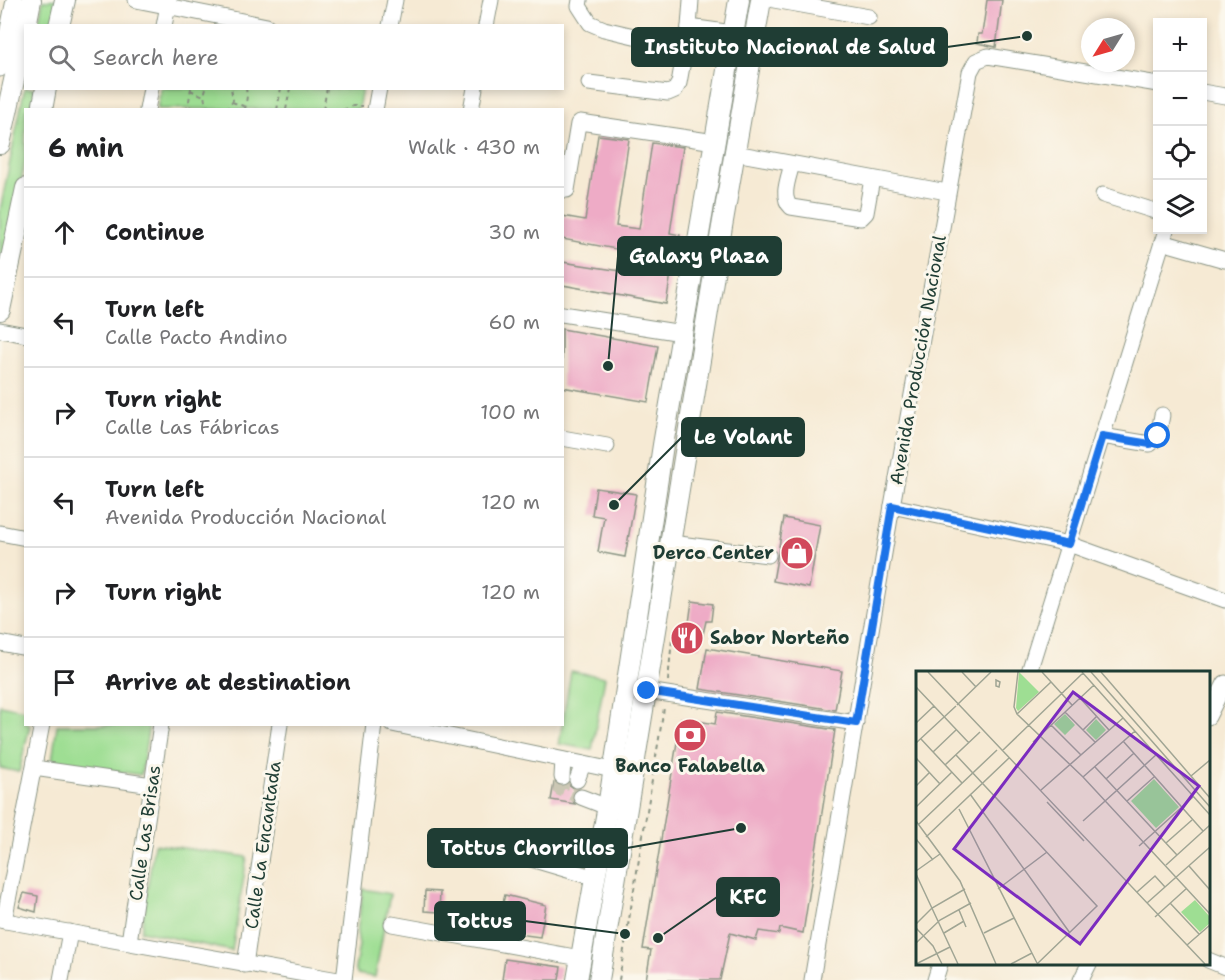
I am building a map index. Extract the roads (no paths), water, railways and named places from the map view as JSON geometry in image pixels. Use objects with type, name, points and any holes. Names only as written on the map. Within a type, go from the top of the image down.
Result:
[{"type":"main road","points":[[26,24],[31,0]]},
{"type":"main road","points":[[59,24],[65,0]]},
{"type":"main road","points":[[577,980],[607,807],[696,247],[739,0]]},
{"type":"main road","points":[[599,980],[761,0]]},
{"type":"main road","points":[[0,144],[24,35]]},
{"type":"main road","points":[[42,108],[46,90]]},
{"type":"main road","points":[[0,310],[24,197]]},
{"type":"main road","points":[[696,247],[718,250]]},
{"type":"street","points":[[0,69],[14,0]]},
{"type":"street","points":[[136,0],[168,3],[258,24]]},
{"type":"street","points":[[390,24],[395,0]]},
{"type":"street","points":[[486,24],[491,0]]},
{"type":"street","points":[[580,0],[579,6],[590,23],[685,48]]},
{"type":"street","points":[[589,83],[668,93],[675,90],[679,83],[689,27],[691,0]]},
{"type":"street","points":[[774,0],[869,17]]},
{"type":"street","points":[[164,24],[168,3]]},
{"type":"street","points":[[689,27],[733,33]]},
{"type":"street","name":"Avenida Producción Nacional","points":[[812,980],[892,506],[970,72],[976,61],[988,56],[1153,83]]},
{"type":"street","points":[[147,108],[151,90]]},
{"type":"street","points":[[369,108],[378,90]]},
{"type":"street","points":[[471,108],[475,90]]},
{"type":"street","points":[[1207,97],[1225,96]]},
{"type":"street","points":[[567,190],[580,122],[715,141]]},
{"type":"street","points":[[735,153],[947,192]]},
{"type":"street","points":[[792,164],[785,197],[791,207],[861,218],[866,213],[872,180]]},
{"type":"street","points":[[1103,195],[1153,210]]},
{"type":"street","points":[[1029,671],[1164,236],[1225,260]]},
{"type":"street","points":[[564,314],[682,333]]},
{"type":"street","points":[[0,330],[24,335]]},
{"type":"street","points":[[1102,436],[1150,444],[1155,442],[1158,436],[1162,414]]},
{"type":"street","points":[[564,438],[607,446]]},
{"type":"street","points":[[892,506],[1069,544],[1225,600]]},
{"type":"street","points":[[0,533],[24,538]]},
{"type":"street","points":[[671,543],[768,555]]},
{"type":"street","points":[[0,643],[24,648]]},
{"type":"street","points":[[1215,714],[1225,683]]},
{"type":"street","points":[[647,691],[856,723]]},
{"type":"street","points":[[42,726],[2,921],[338,980]]},
{"type":"street","name":"Calle Las Brisas","points":[[129,942],[161,726]]},
{"type":"street","name":"Calle La Encantada","points":[[245,965],[280,726]]},
{"type":"street","points":[[344,980],[375,726]]},
{"type":"street","points":[[402,726],[613,770]]},
{"type":"street","points":[[563,760],[570,779],[583,764]]},
{"type":"street","points":[[34,768],[152,785]]},
{"type":"street","points":[[581,797],[607,807]]},
{"type":"street","points":[[521,856],[594,878]]},
{"type":"street","points":[[392,924],[580,958]]},
{"type":"street","points":[[62,980],[70,932]]},
{"type":"street","points":[[1210,960],[1225,967]]},
{"type":"street","points":[[935,980],[939,965]]},
{"type":"tunnel","points":[[562,777],[561,789],[581,797]]},
{"type":"place","name":"Instituto Nacional de Salud","points":[[1027,36]]},
{"type":"place","name":"Galaxy Plaza","points":[[608,366]]},
{"type":"place","name":"Le Volant","points":[[614,505]]},
{"type":"place","name":"Derco Center","points":[[797,553]]},
{"type":"place","name":"Sabor Norteño","points":[[687,638]]},
{"type":"place","name":"Banco Falabella","points":[[690,735]]},
{"type":"place","name":"Tottus Chorrillos","points":[[741,828]]},
{"type":"place","name":"Tottus","points":[[625,934]]},
{"type":"place","name":"KFC","points":[[658,938]]}]
